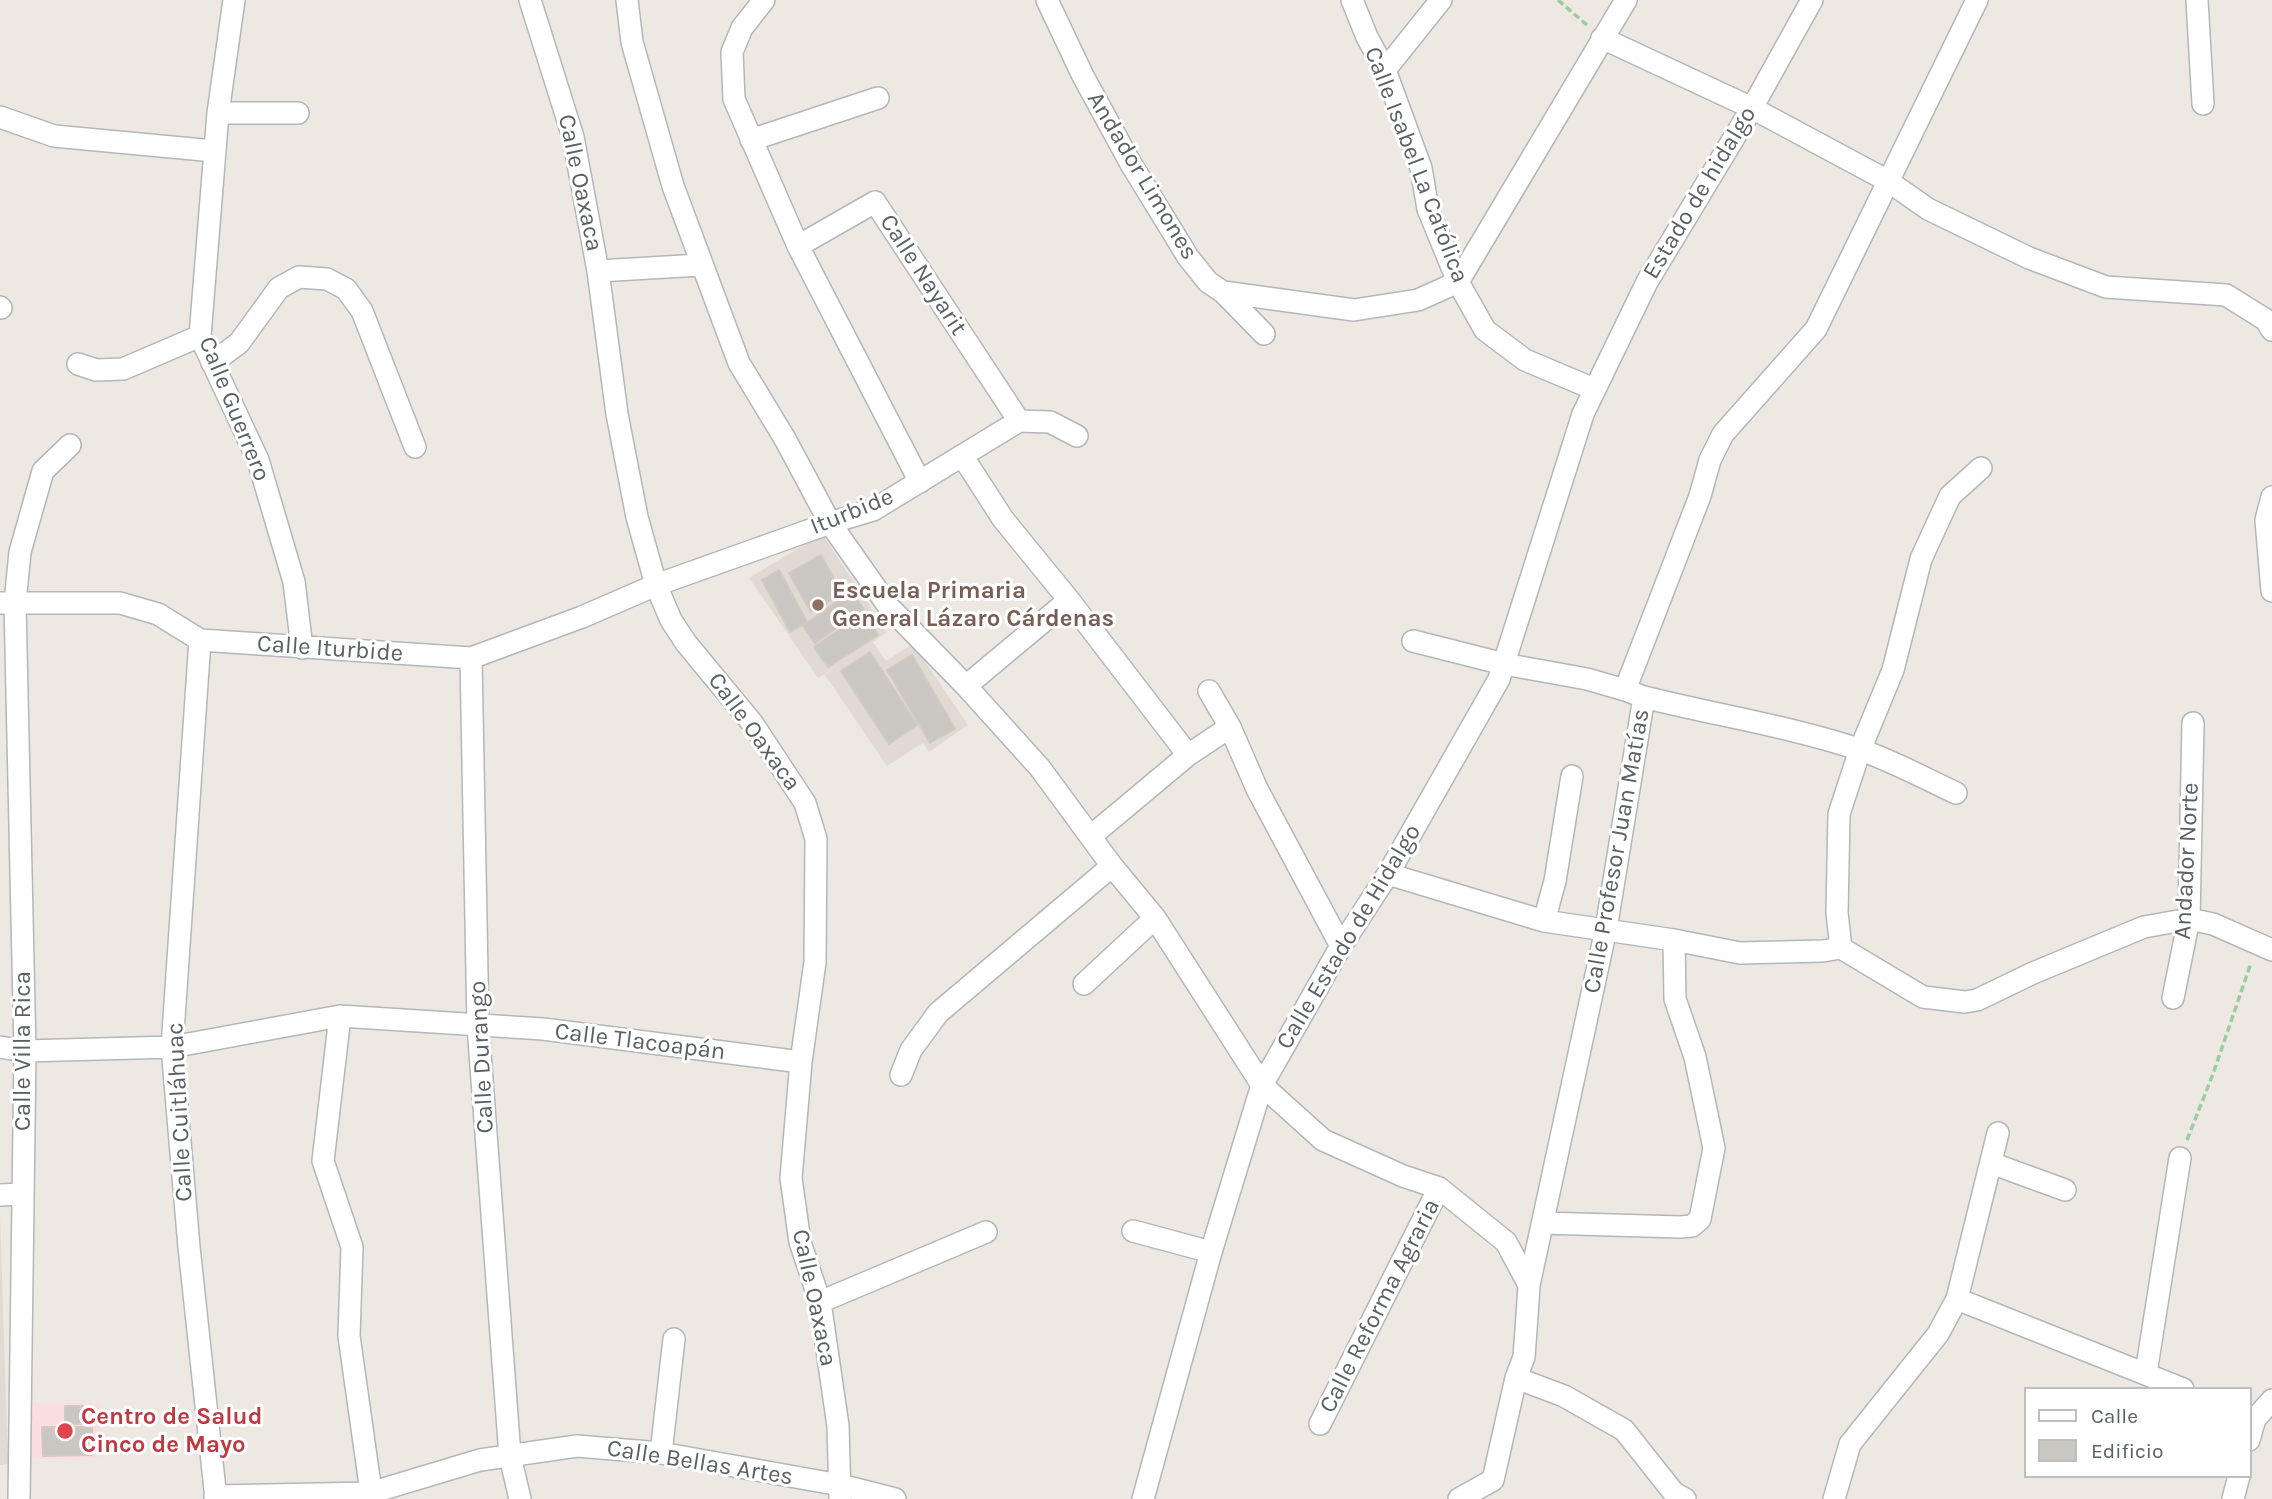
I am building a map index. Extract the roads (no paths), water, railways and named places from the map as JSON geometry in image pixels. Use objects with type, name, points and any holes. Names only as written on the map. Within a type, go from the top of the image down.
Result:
[{"type":"street","name":"Calle Guerrero","points":[[234,0],[214,151],[200,337],[258,460],[294,582],[302,648]]},
{"type":"street","name":"Calle Oaxaca","points":[[530,0],[573,137],[598,271],[617,414],[637,517],[656,585],[671,620],[686,643],[753,724],[805,803],[816,839],[815,962],[800,1062],[791,1178],[800,1242],[820,1302],[838,1426],[840,1492]]},
{"type":"street","points":[[626,0],[632,42],[673,186],[738,363],[785,439],[830,523],[889,607],[966,686],[1040,768],[1112,866],[1155,918],[1262,1085],[1323,1140],[1403,1176],[1439,1188],[1506,1242],[1529,1285]]},
{"type":"street","points":[[764,0],[741,28],[732,52],[734,99],[798,246],[920,482]]},
{"type":"street","name":"Andador Limones","points":[[1047,0],[1077,64],[1132,164],[1188,257],[1208,282],[1223,292],[1264,334]]},
{"type":"street","name":"Calle Isabel La Católica","points":[[1352,0],[1385,70],[1421,168],[1428,209],[1458,282],[1485,330],[1525,360],[1594,389]]},
{"type":"street","points":[[1385,70],[1441,0]]},
{"type":"street","points":[[1223,292],[1354,310],[1418,300],[1458,282],[1626,0]]},
{"type":"street","name":"Estado de hidalgo","points":[[1594,389],[1647,282],[1752,108],[1811,0]]},
{"type":"street","points":[[2197,0],[2203,104]]},
{"type":"street","name":"Calle Profesor Juan Matías","points":[[1516,1378],[1524,1357],[1529,1285],[1606,929],[1634,694],[1710,460],[1723,434],[1816,329],[1973,2]]},
{"type":"street","points":[[1602,38],[1752,108],[1888,181],[1928,209],[2029,258],[2106,287],[2226,295],[2266,320],[2272,330]]},
{"type":"street","points":[[751,140],[878,98]]},
{"type":"street","points":[[218,113],[298,113]]},
{"type":"street","points":[[0,117],[54,136],[214,151]]},
{"type":"street","name":"Calle Nayarit","points":[[798,246],[875,202],[1019,421]]},
{"type":"street","points":[[598,271],[701,265]]},
{"type":"street","points":[[212,363],[239,343],[279,288],[299,277],[327,279],[346,289],[362,311],[415,447]]},
{"type":"street","points":[[78,364],[96,370],[123,369],[200,337]]},
{"type":"street","name":"Calle Estado de Hidalgo","points":[[1143,1499],[1211,1252],[1262,1085],[1341,946],[1388,874],[1499,679],[1583,414],[1594,389]]},
{"type":"street","points":[[1019,421],[1050,422],[1077,436]]},
{"type":"street","name":"Iturbide","points":[[656,585],[873,510],[1019,421]]},
{"type":"street","name":"Calle Villa Rica","points":[[19,1499],[25,1051],[8,603],[43,471],[70,445]]},
{"type":"street","points":[[963,457],[1003,519],[1188,755]]},
{"type":"street","points":[[1841,948],[1838,913],[1839,814],[1860,750],[1894,670],[1921,559],[1950,496],[1981,468]]},
{"type":"street","points":[[2272,497],[2266,520],[2272,592]]},
{"type":"street","name":"Calle Iturbide","points":[[8,603],[120,603],[158,614],[200,640],[471,658],[582,617],[656,585]]},
{"type":"street","points":[[966,686],[1069,600]]},
{"type":"street","name":"Calle Cuitláhuac","points":[[200,640],[172,1047],[189,1247],[216,1497]]},
{"type":"street","points":[[1413,641],[1504,664],[1587,679],[1695,710],[1744,719],[1860,750],[1956,793]]},
{"type":"street","name":"Calle Durango","points":[[471,658],[478,1026],[510,1456],[520,1499]]},
{"type":"street","points":[[1209,691],[1230,727],[1257,789],[1341,946]]},
{"type":"street","name":"Andador Norte","points":[[2173,998],[2189,919],[2193,723]]},
{"type":"street","points":[[1091,836],[1188,755],[1230,727]]},
{"type":"street","points":[[1544,921],[1555,881],[1572,776]]},
{"type":"street","points":[[901,1075],[911,1050],[938,1013],[1112,866]]},
{"type":"street","points":[[1388,874],[1544,921],[1674,940],[1740,953],[1823,951],[1841,948],[1923,997],[1965,1002],[1977,1000],[2034,973],[2144,928],[2189,919],[2213,924],[2265,947]]},
{"type":"street","points":[[1084,984],[1155,918]]},
{"type":"street","points":[[1543,1223],[1680,1227],[1692,1226],[1700,1219],[1714,1148],[1695,1057],[1675,999],[1674,940]]},
{"type":"street","points":[[340,1016],[324,1161],[352,1247],[349,1336],[371,1496]]},
{"type":"street","name":"Calle Tlacoapán","points":[[0,1047],[25,1051],[172,1047],[340,1016],[543,1029],[800,1062]]},
{"type":"street","points":[[1834,1499],[1850,1444],[1938,1334],[1958,1299],[1998,1133]]},
{"type":"street","points":[[2146,1373],[2179,1158]]},
{"type":"street","points":[[1991,1163],[2066,1190]]},
{"type":"street","name":"Calle Reforma Agraria","points":[[1320,1424],[1439,1188]]},
{"type":"street","points":[[0,1195],[23,1194]]},
{"type":"street","points":[[1133,1231],[1211,1252]]},
{"type":"street","points":[[820,1302],[986,1232]]},
{"type":"street","points":[[1958,1299],[2178,1387]]},
{"type":"street","points":[[661,1453],[674,1339]]},
{"type":"street","points":[[1459,1499],[1496,1490],[1516,1378],[1564,1396],[1624,1430],[1674,1493],[1685,1499]]},
{"type":"street","points":[[2252,1417],[2272,1402]]},
{"type":"street","name":"Calle Bellas Artes","points":[[216,1497],[371,1496],[480,1461],[578,1446],[661,1453],[840,1492],[895,1499]]},
{"type":"street","points":[[2233,1499],[2238,1478]]},
{"type":"place","name":"Escuela Primaria General Lázaro Cárdenas","points":[[818,605]]},
{"type":"place","name":"Centro de Salud Cinco de Mayo","points":[[65,1431]]}]
